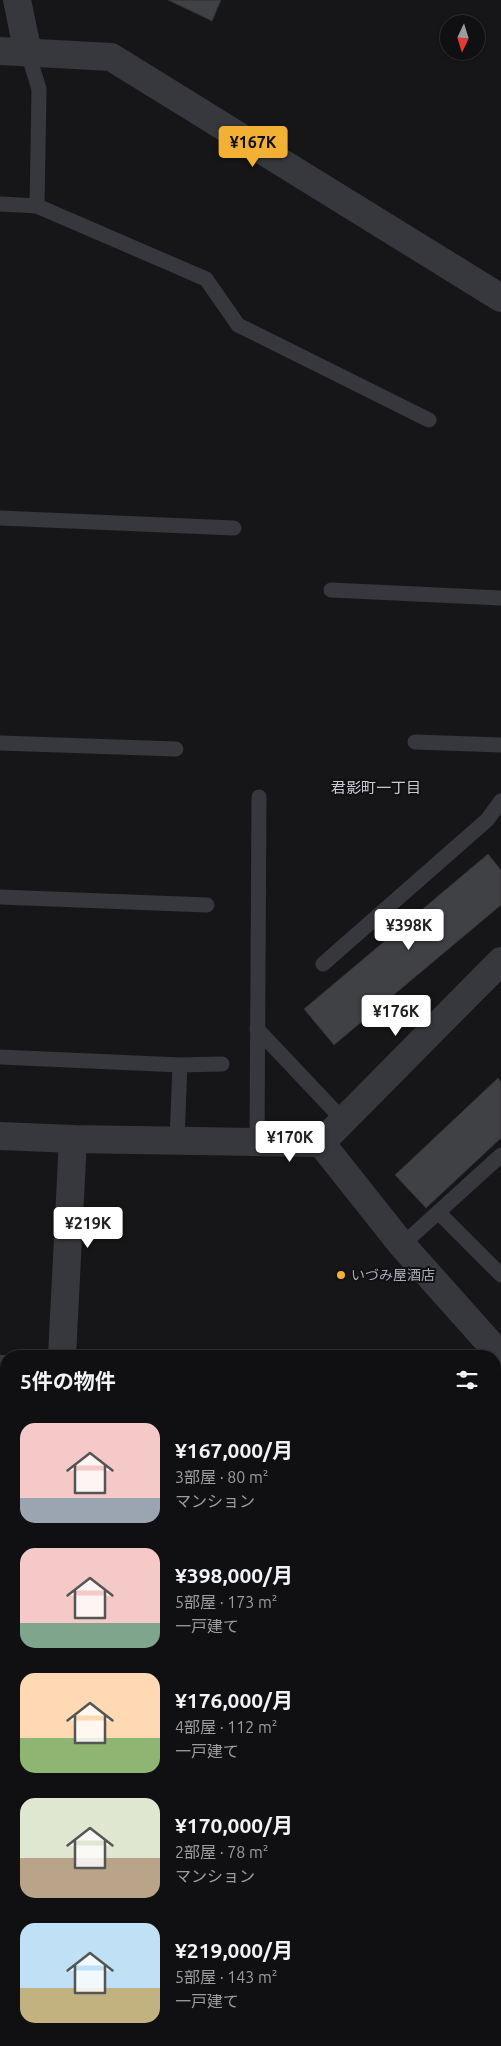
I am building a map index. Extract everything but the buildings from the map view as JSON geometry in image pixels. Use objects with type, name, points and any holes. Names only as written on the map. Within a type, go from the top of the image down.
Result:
[{"type":"street","points":[[17,0],[28,53]]},
{"type":"street","points":[[0,51],[111,57],[501,298]]},
{"type":"street","points":[[0,1136],[321,1143],[501,961]]},
{"type":"street","points":[[62,1350],[73,1139]]},
{"type":"street","points":[[321,1143],[402,1245],[496,1350]]},
{"type":"lane","points":[[28,53],[39,89],[36,206]]},
{"type":"lane","points":[[0,204],[36,206],[206,279],[238,325],[429,420]]},
{"type":"lane","points":[[0,518],[234,528]]},
{"type":"lane","points":[[331,590],[501,598]]},
{"type":"lane","points":[[415,742],[501,745]]},
{"type":"lane","points":[[0,743],[176,750]]},
{"type":"lane","points":[[257,1141],[259,797]]},
{"type":"lane","points":[[323,964],[487,820],[501,801]]},
{"type":"lane","points":[[0,897],[208,905]]},
{"type":"lane","points":[[257,1029],[343,1120]]},
{"type":"lane","points":[[0,1057],[180,1065],[222,1064]]},
{"type":"lane","points":[[177,1140],[180,1065]]},
{"type":"lane","points":[[402,1245],[501,1155]]},
{"type":"lane","points":[[438,1212],[501,1275]]},
{"type":"place","name":"いづみ屋酒店","points":[[341,1275]]},
{"type":"district","name":"君影町一丁目","points":[[376,788]]}]
